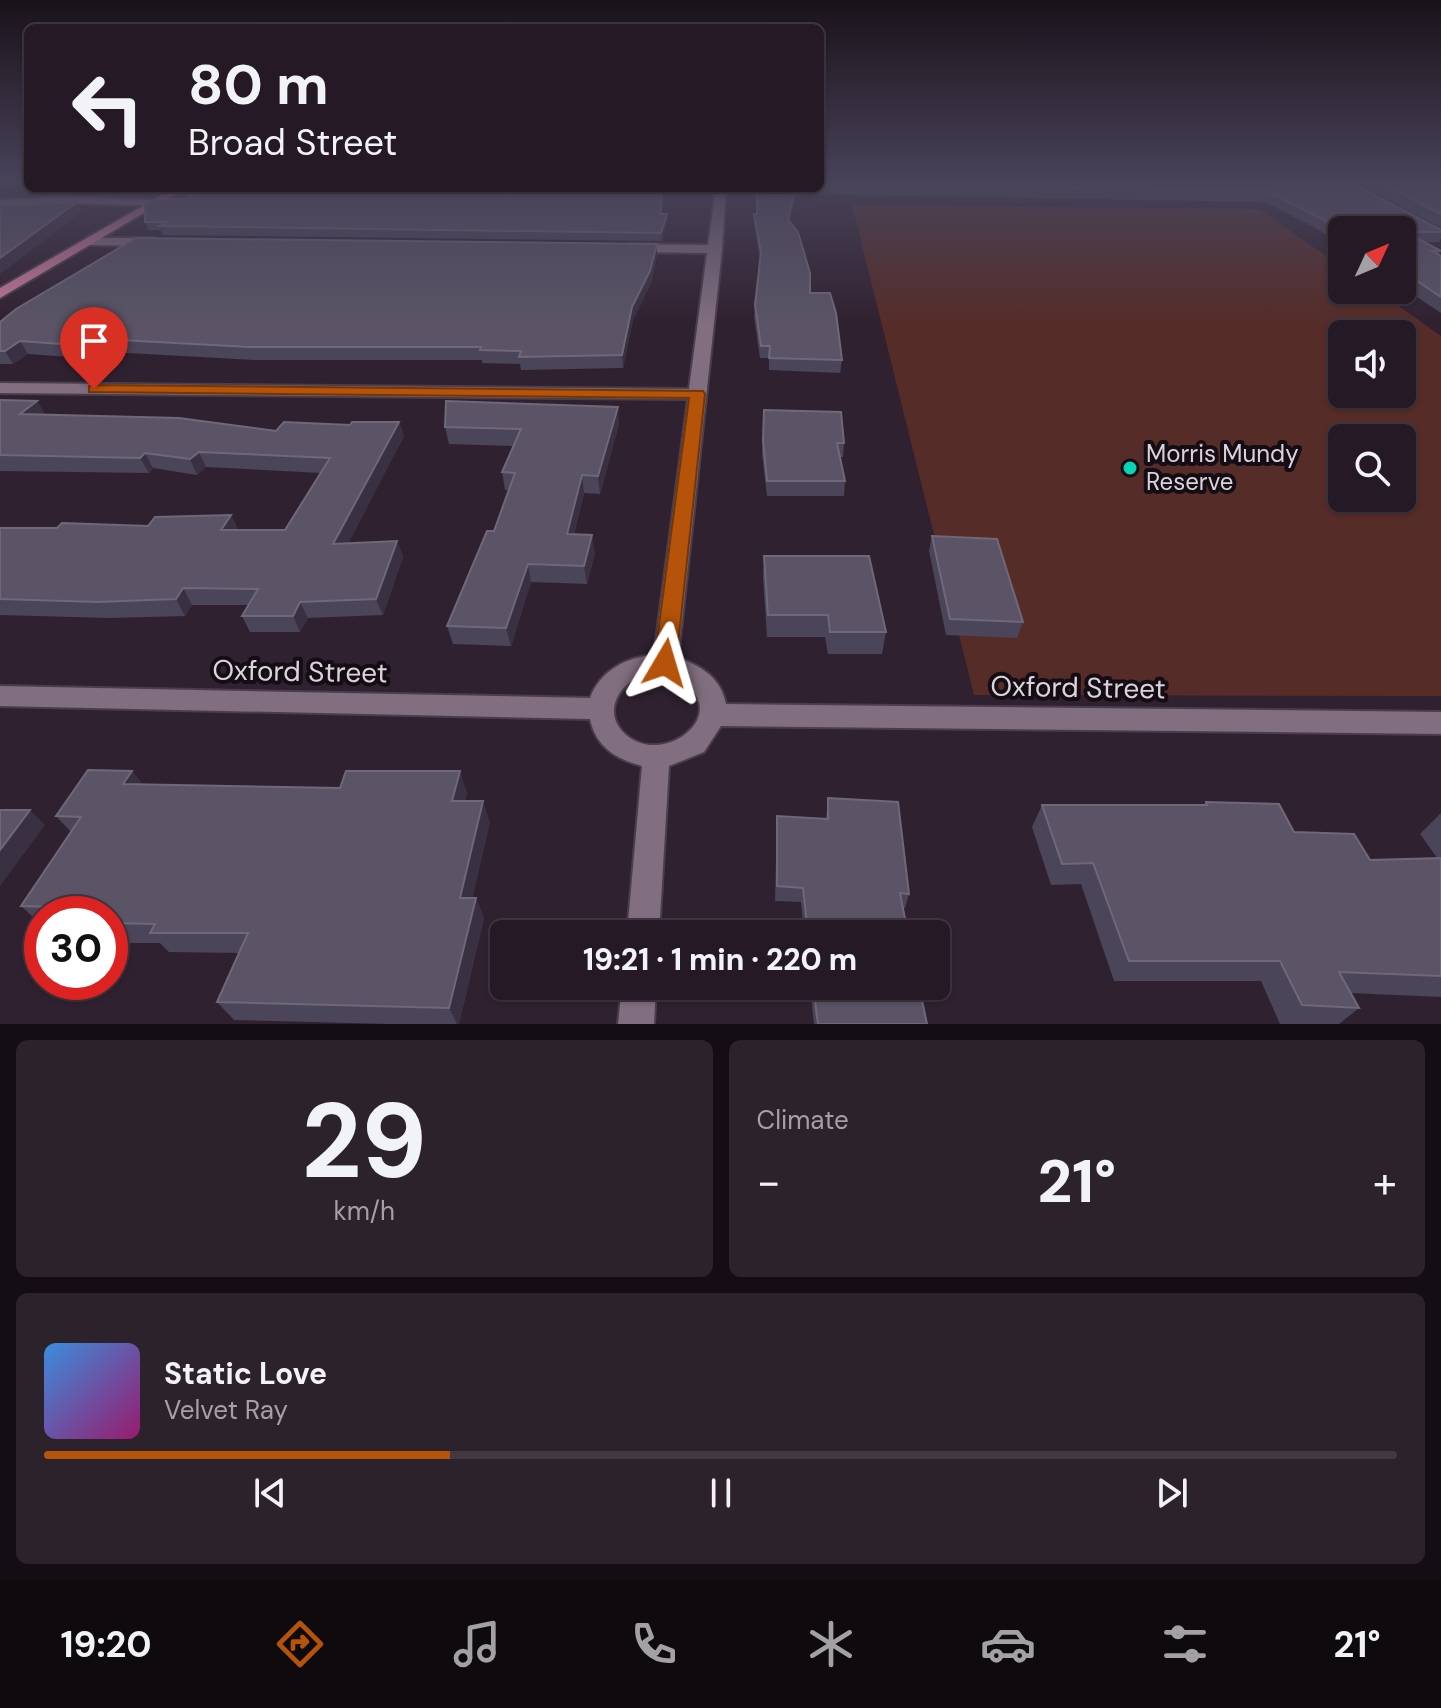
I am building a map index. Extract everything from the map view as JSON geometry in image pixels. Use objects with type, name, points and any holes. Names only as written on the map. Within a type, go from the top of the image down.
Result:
[{"type":"main road","points":[[0,294],[113,228]]},
{"type":"street","points":[[665,663],[718,228]]},
{"type":"street","points":[[90,241],[171,242]]},
{"type":"street","points":[[618,248],[716,249]]},
{"type":"street","points":[[0,388],[697,394]]},
{"type":"street","points":[[665,663],[692,671],[711,690],[714,715],[704,736],[683,751],[656,758],[626,751],[605,733],[599,709],[610,684],[634,668],[665,663]]},
{"type":"street","name":"Oxford Street","points":[[0,696],[599,709]]},
{"type":"street","name":"Oxford Street","points":[[714,715],[1441,723]]},
{"type":"street","points":[[644,920],[656,758]]},
{"type":"street","points":[[636,1024],[638,1000]]},
{"type":"shaded area","name":"Morris Mundy Reserve","points":[[858,228],[1286,228],[1328,257],[1328,304],[1396,304],[1441,336],[1441,696],[974,695]]},
{"type":"building","points":[[0,228],[42,228],[0,258]]},
{"type":"building","points":[[288,228],[663,228],[661,233]]},
{"type":"building","points":[[757,228],[794,228],[798,232],[810,273],[810,293],[830,293],[842,360],[769,358],[770,346],[761,346],[755,305],[761,252]]},
{"type":"building","points":[[1416,228],[1437,228],[1441,232],[1416,232]]},
{"type":"building","points":[[136,238],[657,244],[650,271],[632,307],[622,355],[519,357],[521,351],[480,350],[481,347],[249,347],[102,339],[90,346],[20,341],[0,351],[0,322],[16,309]]},
{"type":"building","points":[[1416,238],[1441,251],[1432,251],[1441,256],[1441,297],[1416,280]]},
{"type":"building","points":[[0,400],[37,401],[20,414],[179,418],[276,431],[284,422],[350,425],[352,422],[399,422],[333,544],[397,541],[376,599],[300,602],[293,616],[242,616],[258,589],[183,588],[176,599],[98,602],[0,599],[0,528],[57,528],[62,523],[148,526],[155,517],[231,515],[221,530],[285,530],[330,458],[199,452],[190,459],[145,453],[140,458],[0,455]]},
{"type":"building","points":[[446,401],[618,407],[598,476],[582,475],[567,534],[592,535],[584,566],[528,564],[506,628],[447,626],[487,531],[494,531],[515,473],[502,472],[521,429],[445,427]]},
{"type":"building","points":[[764,410],[841,412],[844,443],[837,443],[845,481],[767,481]]},
{"type":"building","points":[[932,536],[997,539],[1023,622],[950,619]]},
{"type":"building","points":[[764,556],[869,556],[886,632],[830,632],[828,615],[768,615]]},
{"type":"building","points":[[88,770],[132,771],[123,784],[340,788],[346,771],[460,771],[452,801],[483,801],[460,898],[476,898],[449,1008],[217,1002],[248,933],[150,933],[155,924],[128,923],[128,896],[28,896],[81,817],[56,816]]},
{"type":"building","points":[[828,798],[898,802],[909,894],[900,893],[905,920],[806,920],[803,888],[777,886],[777,816],[828,819]]},
{"type":"building","points":[[1206,802],[1279,804],[1294,832],[1354,834],[1370,860],[1441,858],[1441,976],[1339,972],[1359,1008],[1302,1005],[1280,961],[1129,961],[1093,863],[1062,864],[1042,805],[1207,805]]},
{"type":"building","points":[[0,810],[30,810],[0,850]]},
{"type":"building","points":[[815,1000],[922,1000],[927,1024],[818,1024]]},
{"type":"place","name":"Morris Mundy Reserve","points":[[1130,468]]},
{"type":"route","points":[[94,389],[697,394],[665,663]]}]
